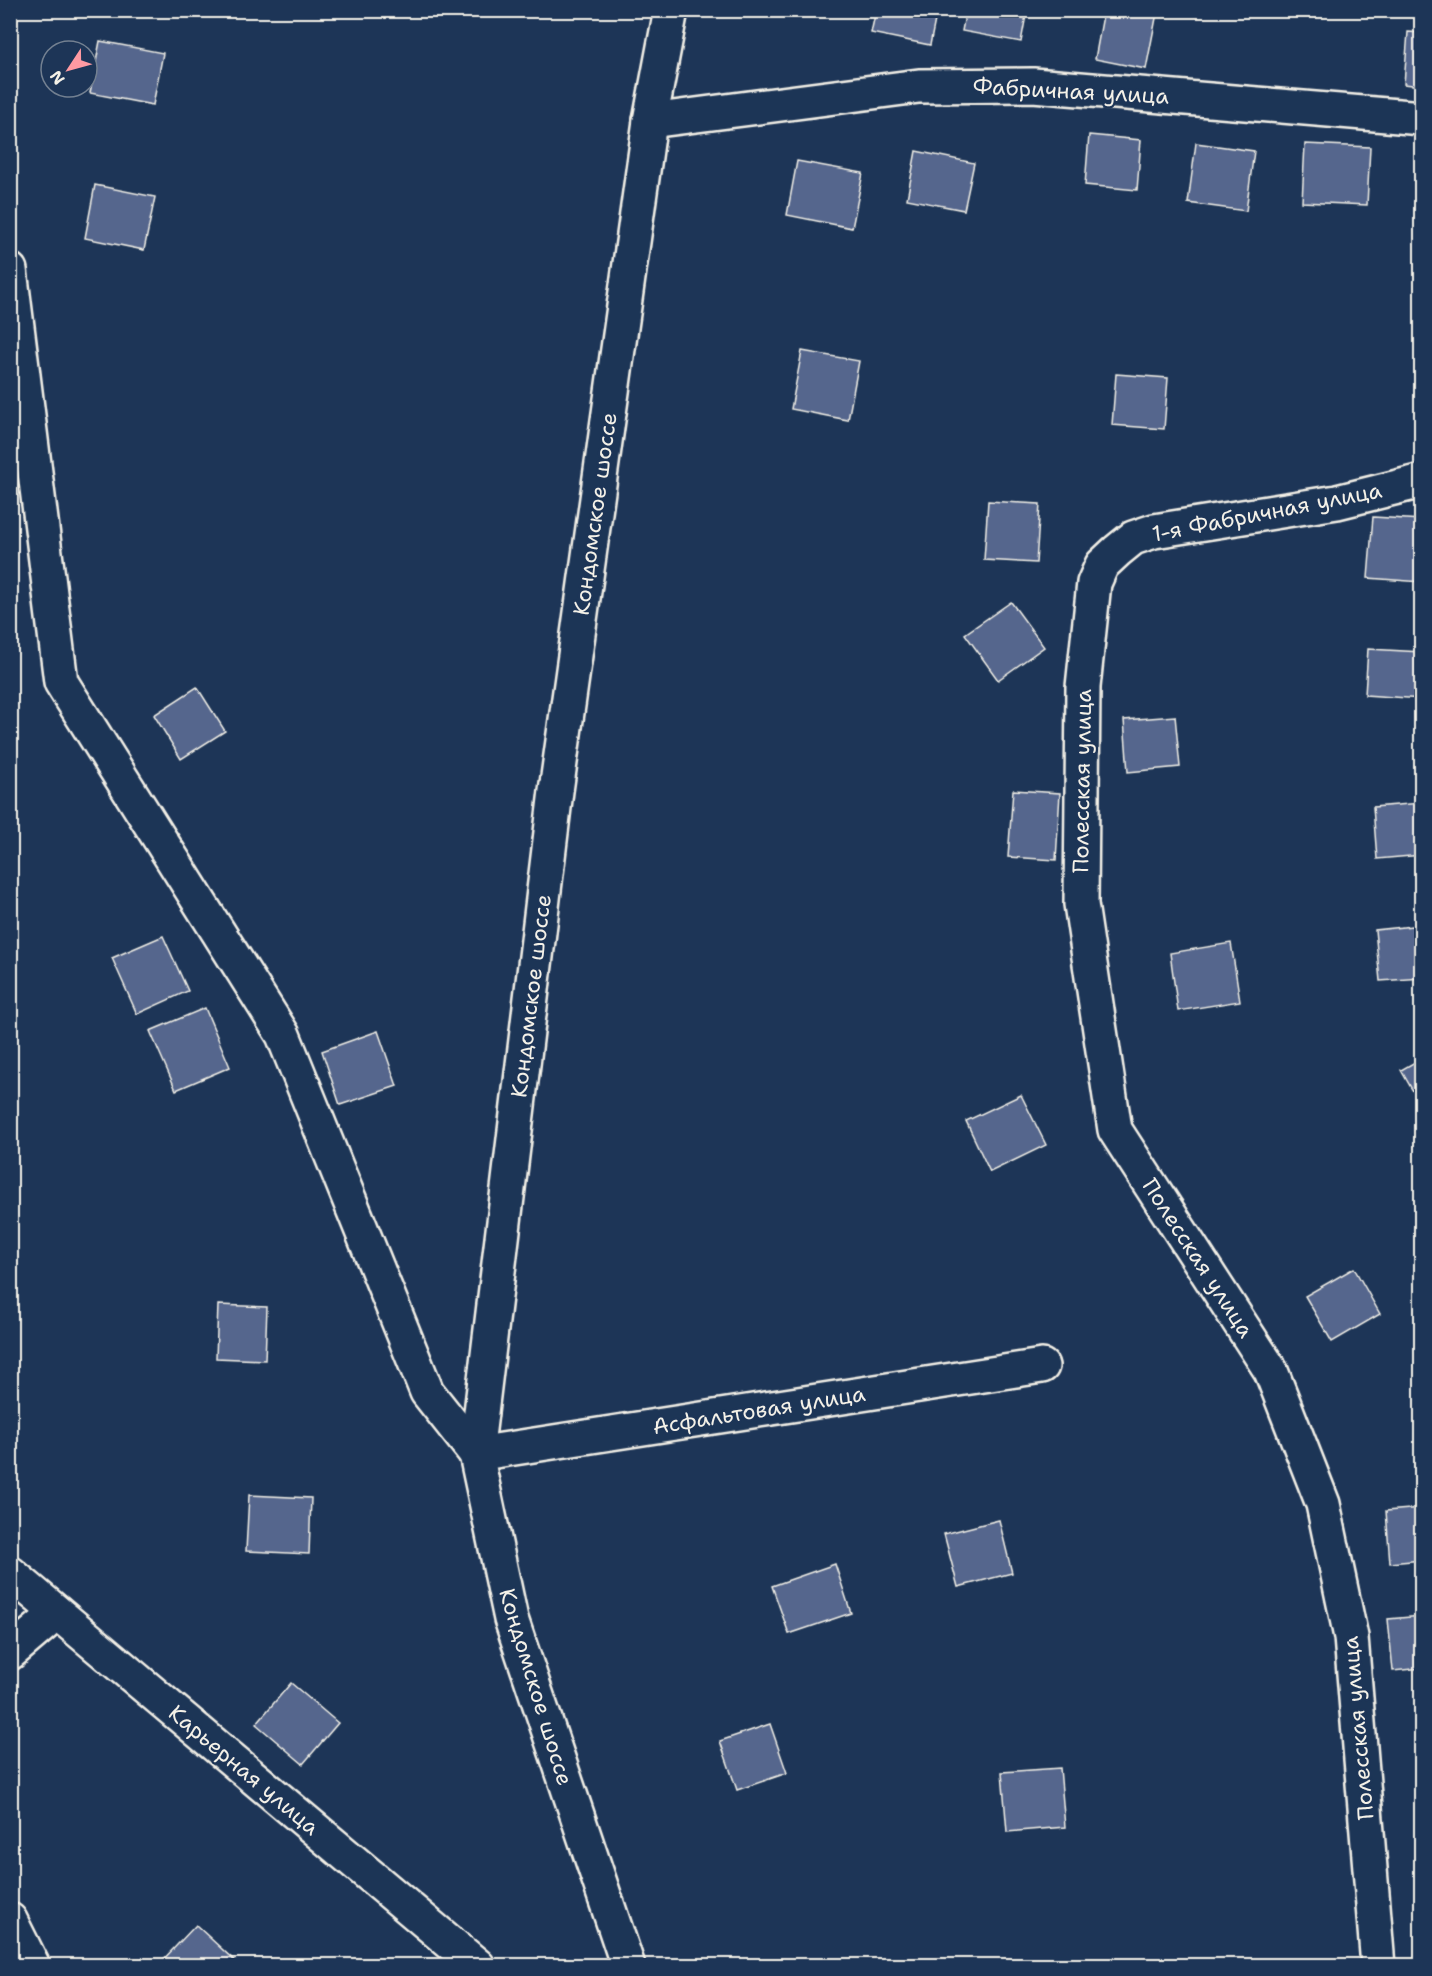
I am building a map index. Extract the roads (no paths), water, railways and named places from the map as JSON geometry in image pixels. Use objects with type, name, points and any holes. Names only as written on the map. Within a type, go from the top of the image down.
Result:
[{"type":"street","name":"Кондомское шоссе","points":[[628,1965],[511,1619],[476,1454],[556,791],[650,121],[671,10]]},
{"type":"street","name":"Фабричная улица","points":[[650,121],[919,86],[1033,85],[1422,118]]},
{"type":"street","points":[[10,270],[61,682],[283,1035],[427,1392],[476,1454]]},
{"type":"street","name":"1-я Фабричная улица","points":[[1117,551],[1133,538],[1154,531],[1337,502],[1422,481]]},
{"type":"street","name":"Полесская улица","points":[[1117,551],[1102,566],[1094,583],[1083,687],[1081,903],[1115,1130],[1271,1371],[1323,1504],[1351,1637],[1378,1965]]},
{"type":"street","name":"Асфальтовая улица","points":[[476,1454],[1042,1366]]},
{"type":"street","name":"Карьерная улица","points":[[10,1574],[478,1965]]},
{"type":"street","points":[[10,1653],[57,1613]]},
{"type":"street","points":[[10,1920],[33,1965]]}]
